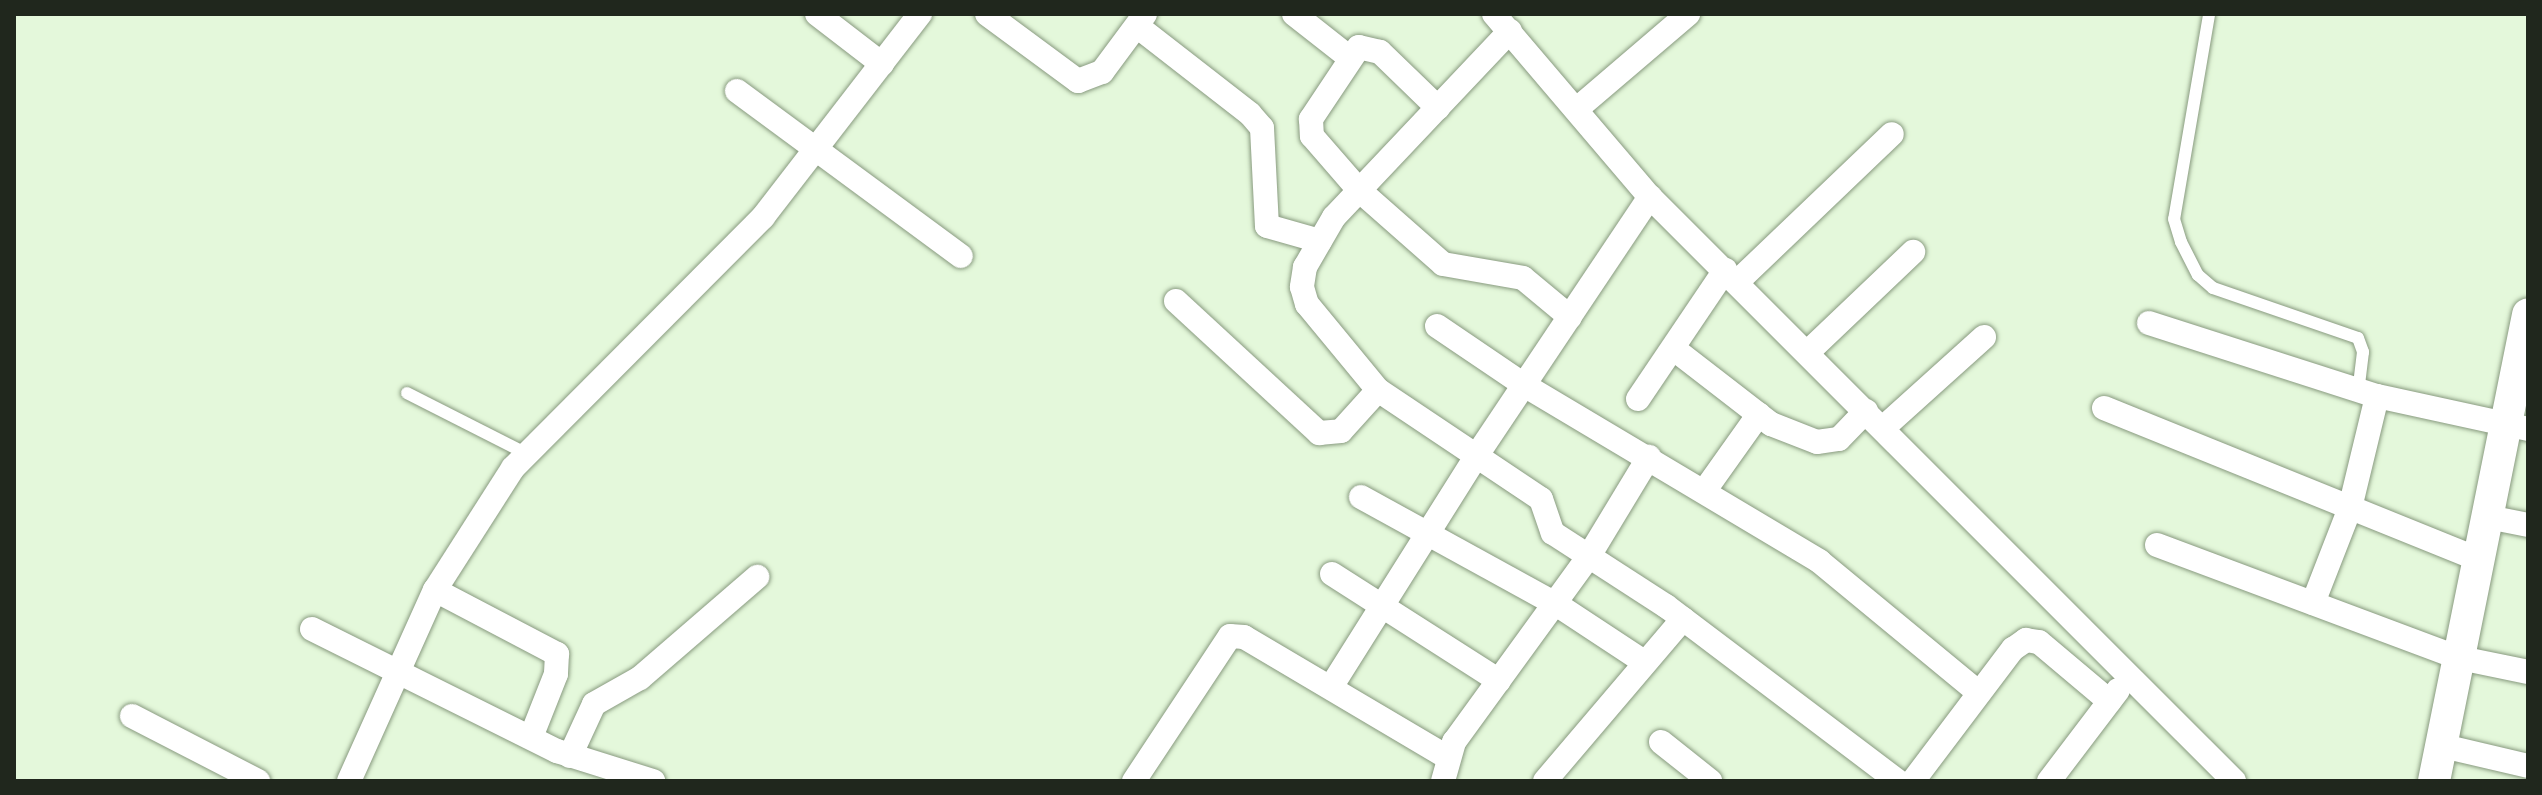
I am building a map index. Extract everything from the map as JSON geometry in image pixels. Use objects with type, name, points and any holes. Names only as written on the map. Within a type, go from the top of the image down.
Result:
[{"type":"street","points":[[817,14],[882,64]]},
{"type":"street","points":[[349,781],[396,668],[435,590],[501,485],[527,454],[763,217],[920,14]]},
{"type":"street","points":[[987,14],[1078,81],[1102,72],[1141,20],[1250,114],[1262,128],[1267,226],[1320,241]]},
{"type":"street","points":[[1294,14],[1350,58]]},
{"type":"street","points":[[1578,108],[1688,14]]},
{"type":"street","points":[[1897,781],[1683,619],[1553,533],[1541,499],[1378,390],[1307,304],[1302,287],[1305,267],[1320,241],[1359,190],[1438,108],[1502,22],[1578,108],[1650,197],[1809,351],[2234,781]]},
{"type":"street","points":[[1438,108],[1380,52],[1359,47],[1311,119],[1312,136],[1359,190],[1443,264],[1523,278],[1570,317]]},
{"type":"street","points":[[737,91],[815,152],[961,256]]},
{"type":"street","points":[[1638,399],[1731,276],[1892,134]]},
{"type":"street","points":[[1331,687],[1431,535],[1477,455],[1650,197]]},
{"type":"street","points":[[1809,351],[1913,252]]},
{"type":"street","points":[[1176,301],[1319,433],[1341,431],[1378,390]]},
{"type":"street","points":[[2434,781],[2488,517],[2518,428],[2528,314]]},
{"type":"street","points":[[2149,323],[2368,393],[2518,428]]},
{"type":"street","points":[[1437,326],[1524,385],[1705,490],[1836,574],[1979,693]]},
{"type":"street","points":[[1674,349],[1771,424],[1828,443],[1875,419],[1984,337]]},
{"type":"street","points":[[2313,603],[2350,508],[2368,393]]},
{"type":"street","points":[[2104,408],[2480,560]]},
{"type":"street","points":[[1705,490],[1759,414]]},
{"type":"street","points":[[1134,781],[1230,636],[1244,637],[1331,687],[1445,769],[1499,681],[1589,556],[1649,457]]},
{"type":"street","points":[[1361,497],[1556,604],[1644,662]]},
{"type":"street","points":[[2488,517],[2528,525]]},
{"type":"street","points":[[2157,545],[2460,658],[2528,672]]},
{"type":"street","points":[[1332,574],[1499,681]]},
{"type":"street","points":[[570,756],[594,704],[640,678],[757,577]]},
{"type":"street","points":[[435,590],[557,654],[556,674],[531,737]]},
{"type":"street","points":[[1545,781],[1683,619]]},
{"type":"street","points":[[312,629],[570,756],[653,781]]},
{"type":"street","points":[[1913,781],[2013,649],[2026,640],[2039,642],[2109,701]]},
{"type":"street","points":[[2049,781],[2129,676]]},
{"type":"street","points":[[132,716],[258,781]]},
{"type":"street","points":[[1661,742],[1710,781]]},
{"type":"street","points":[[2443,746],[2528,766]]},
{"type":"lane","points":[[2209,15],[2174,219],[2181,242],[2198,275],[2213,288],[2358,338],[2363,352],[2368,393]]},
{"type":"lane","points":[[407,393],[527,454]]}]
